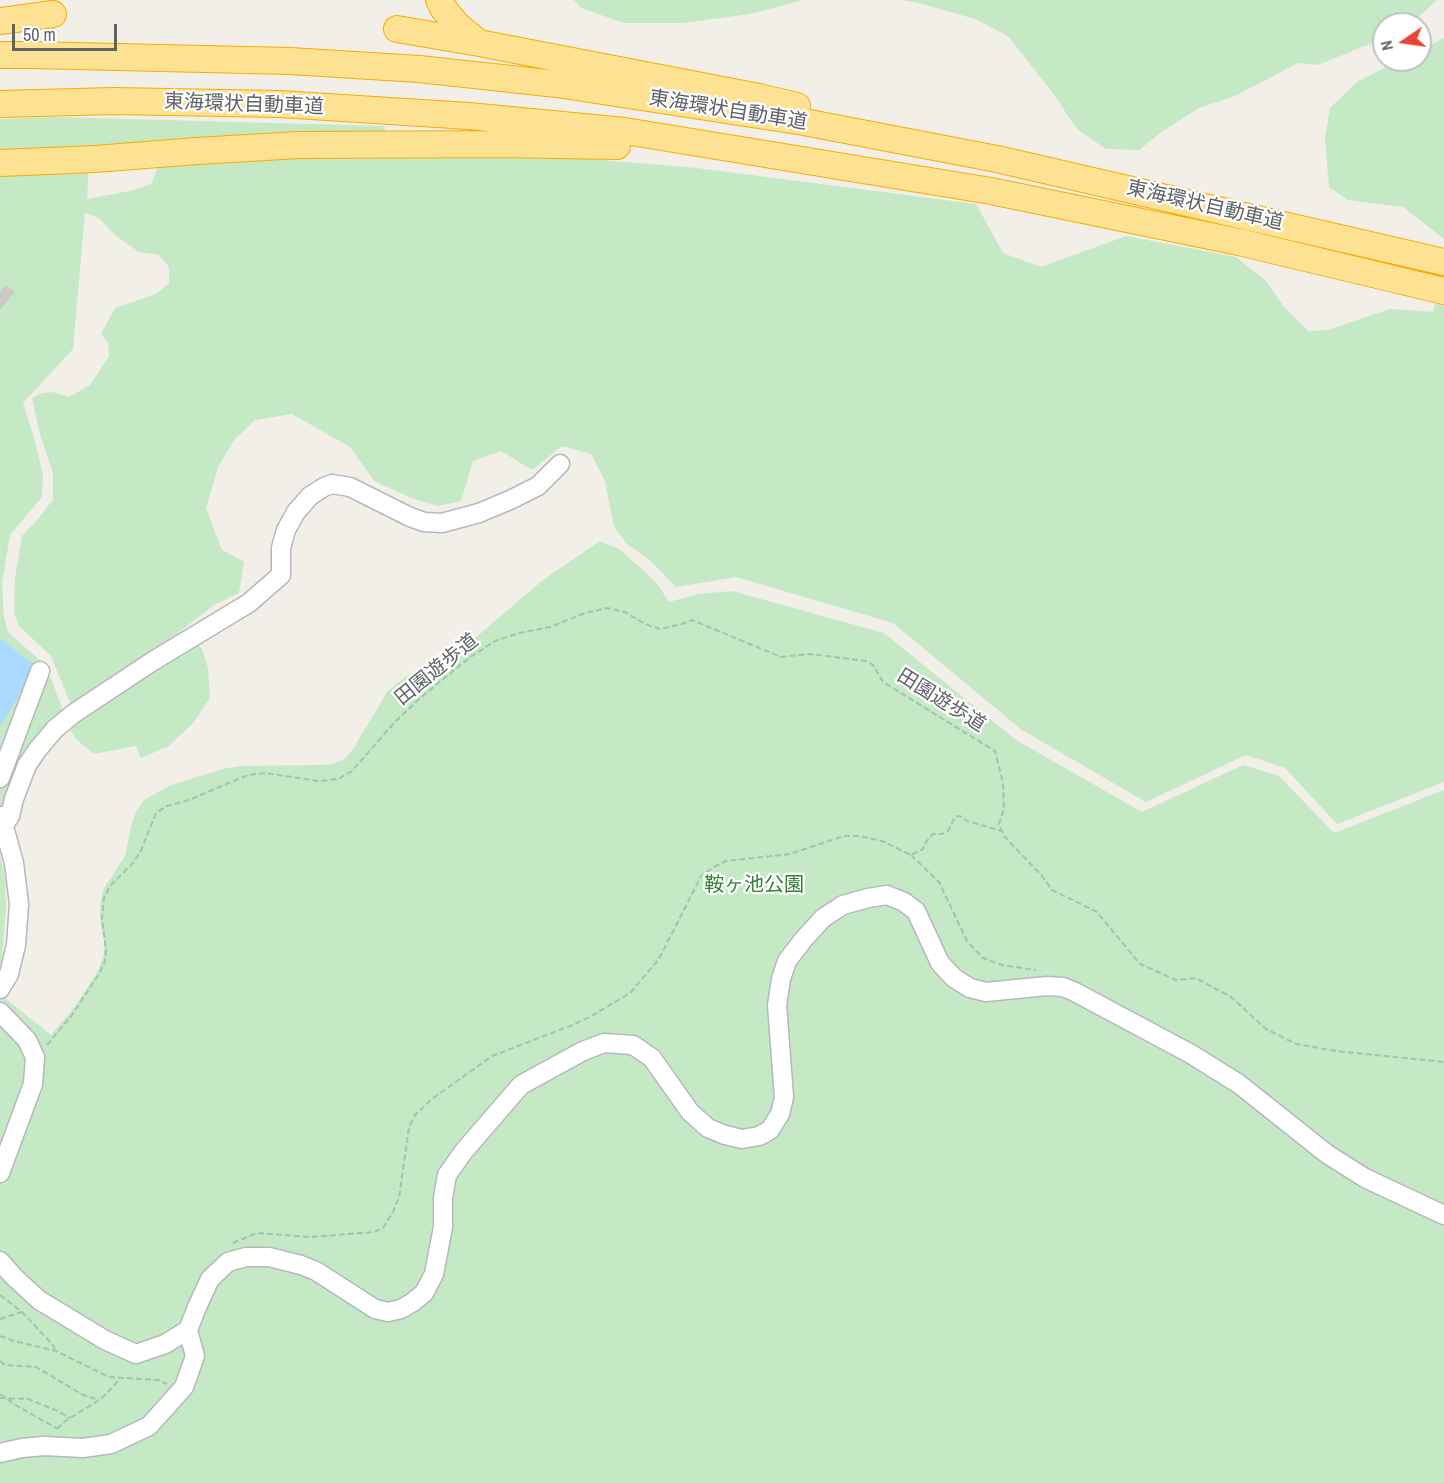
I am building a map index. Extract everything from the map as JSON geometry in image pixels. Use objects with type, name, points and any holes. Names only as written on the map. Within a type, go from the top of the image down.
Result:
[{"type":"highway","points":[[440,0],[443,8],[457,25],[479,43]]},
{"type":"highway","points":[[0,21],[53,14]]},
{"type":"highway","points":[[397,28],[759,97],[998,159]]},
{"type":"highway","name":"東海環状自動車道","points":[[0,56],[290,60],[419,69],[557,84],[804,122],[998,159],[1433,259]]},
{"type":"highway","name":"東海環状自動車道","points":[[0,104],[114,101],[280,104],[469,116],[625,131],[991,191],[1239,242],[1444,291]]},
{"type":"highway","points":[[0,163],[84,160],[298,145],[489,144],[608,146],[800,160]]},
{"type":"street","points":[[0,989],[9,974],[15,945],[19,904],[14,863],[2,820],[10,816],[27,765],[55,729],[73,714],[153,661],[249,603],[280,575],[281,548],[286,530],[296,512],[310,496],[324,487],[333,484],[350,487],[410,517],[424,522],[442,523],[479,513],[538,486],[560,464]]},
{"type":"street","points":[[0,778],[40,671]]},
{"type":"street","points":[[0,1453],[44,1446],[83,1448],[111,1444],[149,1425],[184,1387],[195,1356],[188,1330],[210,1279],[228,1262],[246,1257],[269,1257],[316,1270],[375,1309],[388,1312],[401,1309],[413,1302],[424,1293],[434,1274],[443,1227],[443,1198],[447,1175],[464,1151],[521,1085],[583,1051],[604,1043],[633,1045],[652,1058],[690,1112],[708,1128],[742,1139],[759,1136],[770,1130],[780,1114],[783,1097],[777,1005],[781,979],[787,961],[823,918],[843,905],[867,898],[887,895],[904,902],[916,911],[940,963],[954,978],[970,988],[986,992],[1052,986],[1063,987],[1075,992],[1191,1054],[1239,1084],[1327,1154],[1365,1178],[1444,1215]]},
{"type":"street","points":[[0,1012],[27,1040],[35,1057],[33,1084],[0,1173]]},
{"type":"street","points":[[0,1262],[39,1300],[105,1340],[136,1354],[165,1344],[188,1330]]},
{"type":"path","name":"田園遊歩道","points":[[35,1057],[72,1015],[99,974],[105,961],[106,949],[102,919],[104,898],[110,886],[140,853],[156,813],[167,806],[189,801],[248,775],[265,772],[319,781],[338,779],[352,771],[393,724],[418,700],[469,658],[495,641],[519,633],[550,627],[585,613],[607,608],[624,612],[645,624],[660,629],[692,620],[781,657],[810,654],[867,661],[873,665],[883,682],[995,752],[1003,783],[1004,809],[999,824],[1002,831]]},
{"type":"path","points":[[911,855],[939,882],[967,940],[983,958],[1002,965],[1041,971],[1052,986]]},
{"type":"path","points":[[0,1295],[22,1312],[56,1351]]},
{"type":"path","points":[[0,1319],[22,1312]]},
{"type":"path","points":[[0,1336],[56,1351],[109,1377],[158,1380],[167,1384],[177,1395]]},
{"type":"path","points":[[0,1361],[5,1365],[36,1367],[83,1395],[99,1400]]},
{"type":"path","points":[[44,1446],[70,1418],[99,1400],[113,1388],[120,1378]]},
{"type":"path","points":[[0,1394],[58,1429]]},
{"type":"path","points":[[0,1398],[28,1399],[70,1418]]},
{"type":"green space","points":[[574,0],[803,0],[750,14],[683,23],[624,23],[581,8]]},
{"type":"green space","points":[[901,0],[1437,0],[1424,12],[1372,12],[1372,43],[1318,65],[1298,63],[1235,96],[1199,108],[1160,133],[1139,150],[1106,149],[1077,129],[1052,92],[1008,36],[975,19]]},
{"type":"green space","points":[[1444,38],[1444,239],[1403,207],[1348,200],[1329,187],[1325,138],[1330,108],[1357,82],[1377,72],[1432,72],[1432,44]]},
{"type":"green space","points":[[53,117],[384,126],[386,135],[90,148],[87,199],[135,190],[151,184],[159,165],[359,153],[534,153],[697,168],[976,204],[1003,253],[1041,267],[1126,236],[1236,257],[1266,281],[1284,307],[1308,331],[1328,330],[1390,309],[1433,312],[1444,274],[1444,782],[1337,824],[1285,768],[1246,755],[1146,802],[1022,730],[893,623],[736,577],[676,587],[650,560],[627,544],[614,527],[605,481],[591,454],[562,446],[532,470],[501,451],[473,461],[461,501],[438,506],[414,499],[374,481],[350,447],[292,414],[255,420],[234,440],[218,467],[206,508],[222,550],[244,562],[239,593],[214,605],[152,653],[71,705],[51,656],[19,626],[14,613],[15,578],[22,536],[53,500],[53,473],[40,434],[32,398],[42,393],[52,392],[69,397],[90,385],[109,356],[108,343],[101,334],[115,308],[156,294],[169,283],[169,267],[159,255],[139,252],[115,235],[99,218],[85,213],[73,349],[23,403],[43,476],[42,497],[10,535],[2,583],[4,617],[8,632],[46,666],[65,715],[0,817],[0,119]]},
{"type":"green space","name":"鞍ヶ池公園","points":[[600,541],[619,549],[642,569],[658,585],[669,602],[699,594],[732,591],[884,633],[1016,740],[1142,812],[1243,765],[1279,776],[1334,833],[1444,790],[1444,1483],[0,1483],[0,994],[51,1035],[77,1004],[98,971],[104,954],[100,906],[104,888],[125,856],[131,826],[144,800],[171,785],[223,769],[240,766],[333,764],[346,758],[387,692],[410,674],[453,657],[543,580]]},
{"type":"green space","points":[[193,640],[202,649],[208,668],[210,698],[193,723],[169,746],[141,758],[136,746],[94,754],[77,740],[71,731],[71,721]]},
{"type":"green space","points":[[0,855],[5,878],[6,907],[0,965]]},
{"type":"water","points":[[0,638],[36,667],[0,726]]},
{"type":"building","points":[[6,285],[15,292],[0,310],[0,292]]}]
